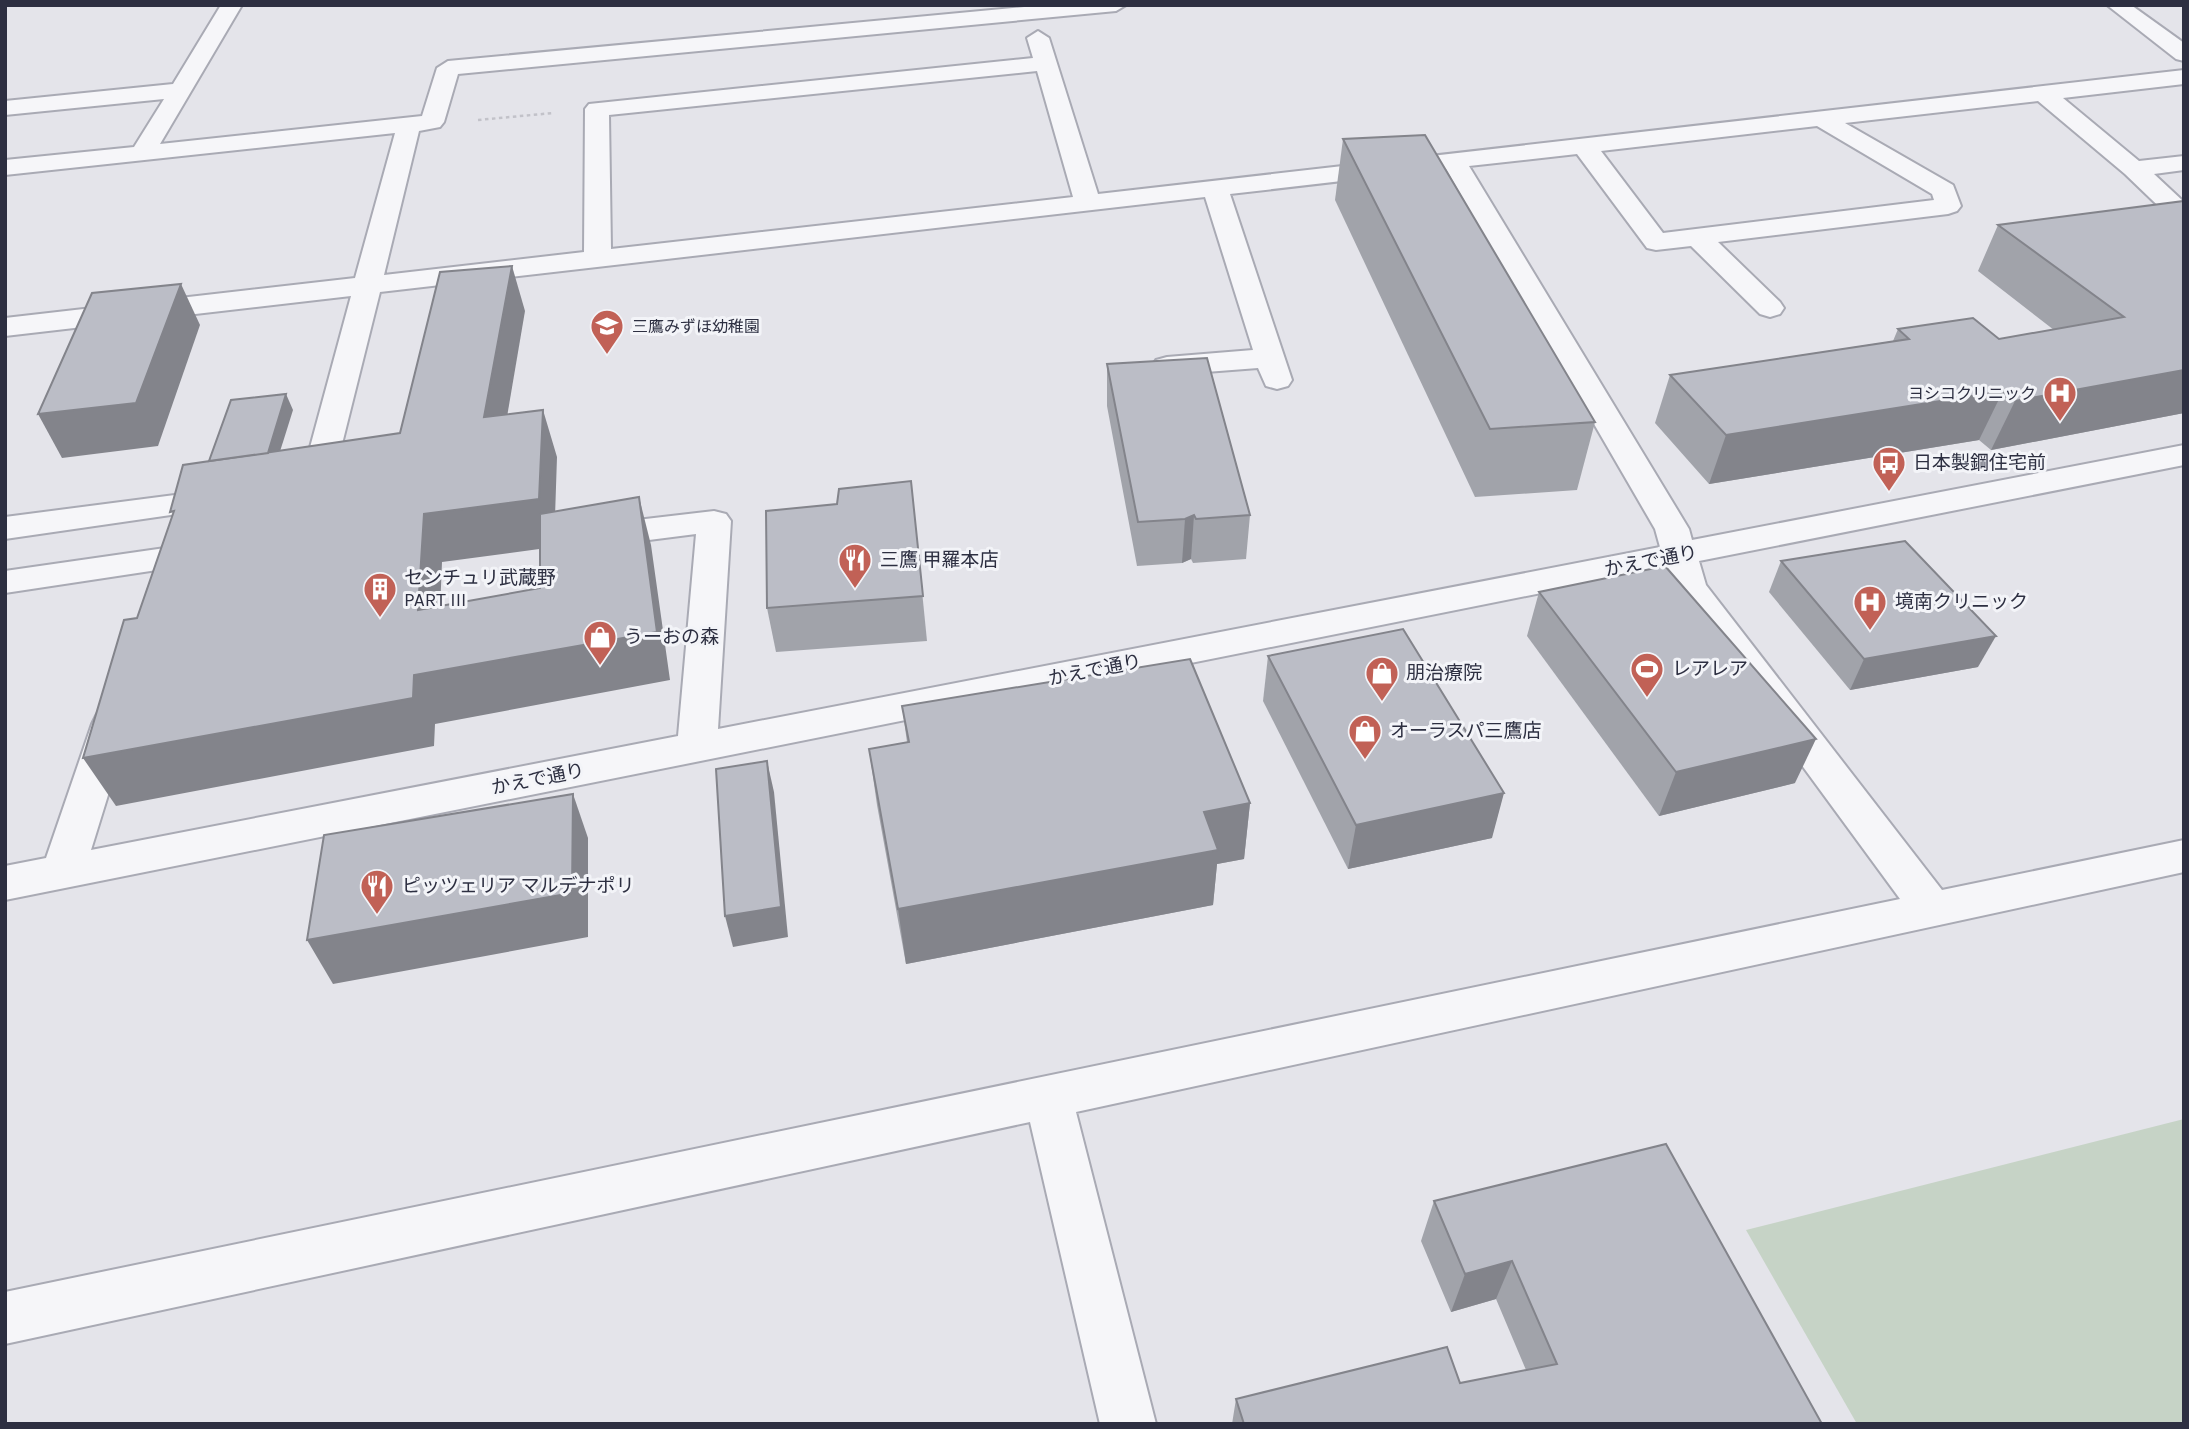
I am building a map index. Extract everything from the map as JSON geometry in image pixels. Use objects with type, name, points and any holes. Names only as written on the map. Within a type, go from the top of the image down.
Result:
[{"type":"street","points":[[143,152],[232,5]]},
{"type":"street","points":[[2118,5],[2184,54]]},
{"type":"street","points":[[5,528],[316,484],[370,285],[421,123],[448,68],[1108,6]]},
{"type":"street","points":[[1031,15],[1088,204]]},
{"type":"street","points":[[598,259],[597,109],[1046,63]]},
{"type":"street","points":[[5,327],[2184,77]]},
{"type":"street","points":[[5,108],[181,90]]},
{"type":"street","points":[[2043,93],[2134,169],[2184,216]]},
{"type":"street","points":[[1584,146],[1656,242],[1699,239],[1948,206],[1944,190],[1823,120]]},
{"type":"street","points":[[5,168],[421,123]]},
{"type":"street","points":[[1453,160],[1672,529],[1689,587],[1933,910]]},
{"type":"street","points":[[2134,169],[2184,163]]},
{"type":"street","points":[[1167,366],[1274,369],[1215,188]]},
{"type":"street","points":[[1699,239],[1770,308]]},
{"type":"street","name":"かえで通り","points":[[5,883],[2184,455]]},
{"type":"street","points":[[152,599],[185,504]]},
{"type":"street","points":[[580,537],[714,521],[697,747]]},
{"type":"street","points":[[5,582],[166,559]]},
{"type":"street","points":[[63,872],[122,692]]},
{"type":"street","points":[[5,1318],[1049,1099],[2184,856]]},
{"type":"street","points":[[1049,1099],[1128,1424]]},
{"type":"path","points":[[421,123],[597,109]]},
{"type":"green space","points":[[2184,1119],[2184,1424],[1857,1424],[1746,1230]]},
{"type":"building","points":[[1425,135],[1595,422],[1490,429],[1343,139]]},
{"type":"building","points":[[2184,201],[2184,370],[2015,401],[2003,391],[1726,435],[1670,375],[1909,339],[1898,329],[1973,318],[1999,339],[2124,317],[1998,225]]},
{"type":"building","points":[[512,266],[484,417],[543,410],[539,499],[424,514],[418,610],[540,588],[540,514],[639,497],[657,632],[414,675],[413,698],[83,758],[124,620],[137,618],[174,511],[170,512],[183,465],[400,433],[440,272]]},
{"type":"building","points":[[181,284],[136,403],[38,414],[92,293]]},
{"type":"building","points":[[1207,358],[1250,515],[1196,519],[1194,515],[1185,519],[1138,522],[1107,364]]},
{"type":"building","points":[[286,394],[268,453],[209,461],[231,400]]},
{"type":"building","points":[[911,481],[923,596],[767,608],[766,511],[837,504],[839,489]]},
{"type":"building","points":[[1905,541],[1996,636],[1864,659],[1781,561]]},
{"type":"building","points":[[1665,566],[1816,739],[1676,772],[1539,592]]},
{"type":"building","points":[[1403,629],[1504,793],[1356,825],[1268,656]]},
{"type":"building","points":[[1190,659],[1250,803],[1204,812],[1218,850],[898,909],[869,749],[909,742],[902,706]]},
{"type":"building","points":[[767,761],[781,907],[725,916],[716,769]]},
{"type":"building","points":[[573,794],[572,893],[307,940],[324,835]]},
{"type":"building","points":[[1666,1144],[1822,1424],[1244,1424],[1236,1399],[1447,1347],[1460,1383],[1557,1364],[1512,1261],[1465,1274],[1434,1201]]},
{"type":"place","name":"三鷹みずほ幼稚園","points":[[607,356]]},
{"type":"place","name":"ヨシコクリニック","points":[[2060,423]]},
{"type":"place","name":"日本製鋼住宅前","points":[[1889,493]]},
{"type":"place","name":"三鷹 甲羅本店","points":[[855,590]]},
{"type":"place","name":"センチュリ武蔵野 PART III","points":[[380,619]]},
{"type":"place","name":"境南クリニック","points":[[1870,632]]},
{"type":"place","name":"うーおの森","points":[[600,667]]},
{"type":"place","name":"レアレア","points":[[1647,699]]},
{"type":"place","name":"朋治療院","points":[[1382,703]]},
{"type":"place","name":"オーラスパ三鷹店","points":[[1365,761]]},
{"type":"place","name":"ピッツェリア マルデナポリ","points":[[377,916]]}]
